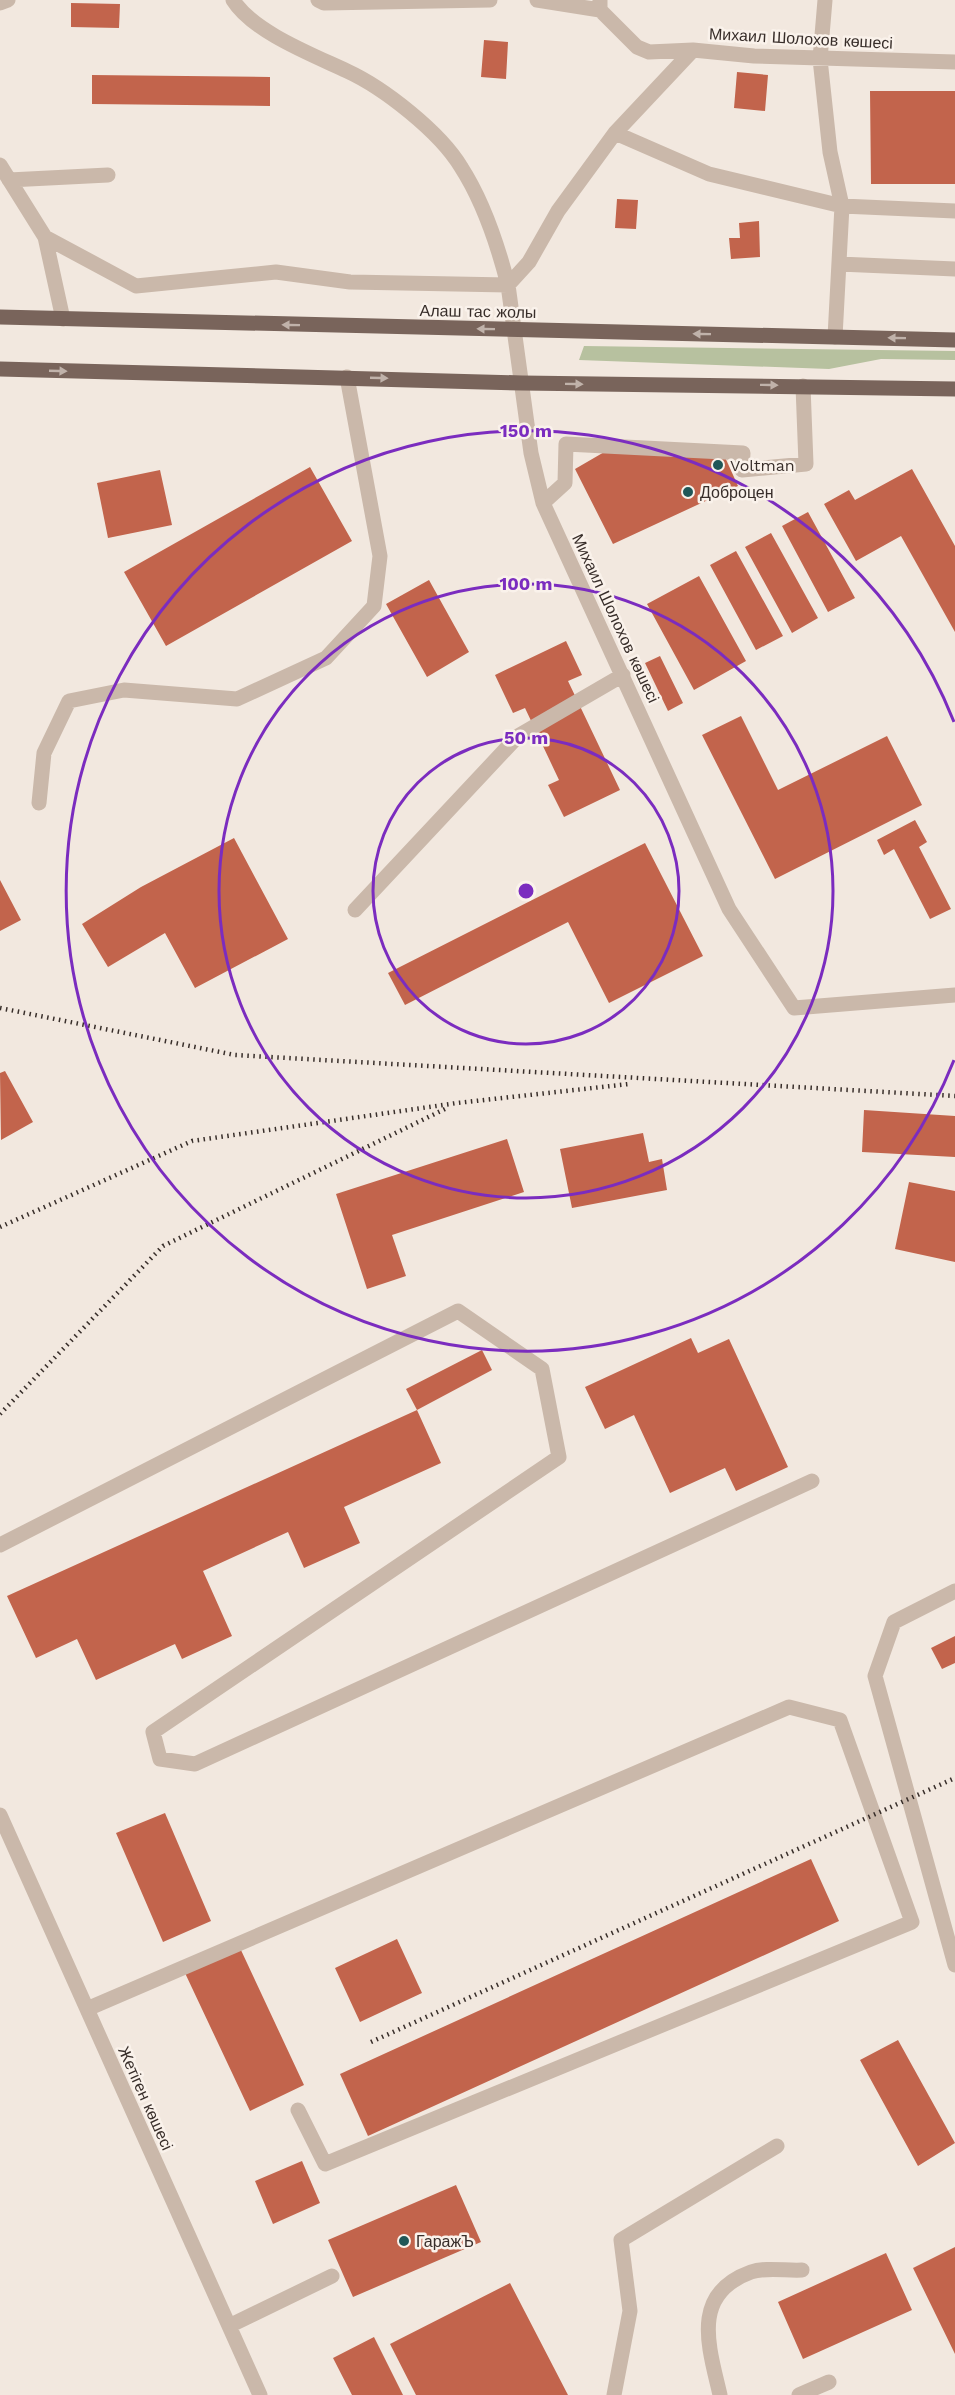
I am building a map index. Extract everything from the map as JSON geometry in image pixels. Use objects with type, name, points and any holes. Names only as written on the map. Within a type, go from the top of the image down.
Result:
[{"type":"main road","name":"Алаш тас жолы","points":[[0,317],[955,340]]},
{"type":"main road","points":[[0,369],[522,383],[955,388]]},
{"type":"street","points":[[0,3],[8,0]]},
{"type":"street","name":"Михаил Шолохов көшесі","points":[[233,0],[239,11],[269,31],[351,73],[417,118],[460,164],[471,183],[502,261],[508,285],[516,330],[531,453],[543,503],[729,909],[794,1008],[955,995]]},
{"type":"street","points":[[318,0],[324,3],[367,4],[490,0]]},
{"type":"street","points":[[537,0],[600,5],[638,47],[649,52],[693,50]]},
{"type":"street","points":[[825,0],[820,58],[830,152],[842,206],[835,337]]},
{"type":"street","name":"Михаил Шолохов көшесі","points":[[508,285],[529,262],[558,211],[615,133],[693,50],[820,58],[955,62]]},
{"type":"street","points":[[615,133],[709,174],[842,206],[955,211]]},
{"type":"street","points":[[0,165],[45,237],[63,319]]},
{"type":"street","points":[[9,180],[108,175]]},
{"type":"street","points":[[45,237],[136,286],[276,272],[350,282],[508,285]]},
{"type":"street","points":[[839,264],[955,269]]},
{"type":"street","points":[[39,803],[44,753],[69,701],[124,690],[237,699],[326,658],[374,606],[380,556],[347,377]]},
{"type":"street","points":[[543,503],[565,483],[566,444],[743,453],[742,470],[806,464],[803,386]]},
{"type":"street","points":[[355,910],[518,736],[623,675]]},
{"type":"street","points":[[0,1545],[458,1311],[543,1368],[559,1456],[153,1732],[160,1759],[195,1764],[812,1481]]},
{"type":"street","points":[[955,1591],[894,1622],[875,1676],[955,1965]]},
{"type":"street","points":[[87,2009],[789,1707],[840,1720],[912,1922],[325,2164],[298,2110]]},
{"type":"street","name":"Жетіген көшесі","points":[[0,1815],[260,2395]]},
{"type":"street","points":[[614,2395],[630,2311],[621,2241],[777,2146]]},
{"type":"street","points":[[720,2395],[707,2339],[708,2312],[723,2287],[752,2271],[802,2270]]},
{"type":"street","points":[[229,2326],[332,2276]]},
{"type":"street","points":[[799,2395],[829,2382]]},
{"type":"green space","points":[[584,346],[955,351],[955,360],[881,359],[829,369],[579,360]]},
{"type":"building","points":[[71,3],[120,4],[119,28],[71,27]]},
{"type":"building","points":[[484,40],[508,42],[506,79],[481,77]]},
{"type":"building","points":[[737,72],[768,75],[765,111],[734,108]]},
{"type":"building","points":[[92,75],[270,77],[270,106],[92,104]]},
{"type":"building","points":[[870,91],[955,91],[955,184],[871,184]]},
{"type":"building","points":[[617,199],[638,200],[636,229],[615,228]]},
{"type":"building","points":[[759,221],[760,257],[731,259],[729,238],[740,238],[739,223]]},
{"type":"building","points":[[606,451],[724,455],[738,486],[613,544],[575,469]]},
{"type":"building","points":[[310,467],[352,541],[166,646],[124,572]]},
{"type":"building","points":[[912,469],[955,546],[955,632],[901,536],[856,561],[824,504],[849,490],[855,500]]},
{"type":"building","points":[[160,470],[172,525],[108,538],[97,483]]},
{"type":"building","points":[[808,512],[855,598],[828,612],[782,526]]},
{"type":"building","points":[[771,533],[818,618],[792,633],[745,547]]},
{"type":"building","points":[[736,551],[783,636],[756,650],[710,565]]},
{"type":"building","points":[[699,576],[746,661],[694,690],[647,604]]},
{"type":"building","points":[[429,580],[469,652],[427,677],[386,604]]},
{"type":"building","points":[[566,641],[582,675],[568,681],[620,790],[564,817],[548,785],[559,780],[525,708],[513,713],[495,675]]},
{"type":"building","points":[[660,656],[683,703],[668,711],[645,663]]},
{"type":"building","points":[[741,716],[778,790],[887,736],[922,805],[775,879],[702,735]]},
{"type":"building","points":[[915,820],[927,842],[919,847],[951,909],[930,919],[894,849],[884,855],[877,840]]},
{"type":"building","points":[[234,838],[288,939],[195,988],[165,933],[108,967],[82,924],[141,887]]},
{"type":"building","points":[[645,843],[703,956],[609,1003],[568,922],[405,1005],[388,973]]},
{"type":"building","points":[[0,880],[21,920],[0,931]]},
{"type":"building","points":[[5,1071],[33,1122],[1,1140],[0,1073]]},
{"type":"building","points":[[864,1110],[955,1116],[955,1157],[862,1152]]},
{"type":"building","points":[[643,1133],[649,1162],[662,1159],[667,1190],[572,1208],[560,1149]]},
{"type":"building","points":[[507,1139],[524,1192],[392,1235],[406,1276],[367,1289],[336,1194]]},
{"type":"building","points":[[909,1182],[955,1191],[955,1262],[895,1249]]},
{"type":"building","points":[[691,1338],[698,1353],[729,1339],[788,1467],[736,1491],[725,1468],[670,1493],[634,1415],[605,1429],[585,1387]]},
{"type":"building","points":[[482,1350],[492,1370],[417,1410],[406,1389]]},
{"type":"building","points":[[417,1410],[441,1463],[344,1507],[360,1543],[304,1568],[288,1532],[203,1571],[232,1636],[182,1659],[175,1644],[96,1680],[77,1639],[36,1658],[7,1596]]},
{"type":"building","points":[[955,1636],[955,1663],[942,1669],[931,1648]]},
{"type":"building","points":[[165,1813],[211,1921],[163,1942],[116,1833]]},
{"type":"building","points":[[811,1859],[839,1921],[368,2136],[340,2074]]},
{"type":"building","points":[[397,1939],[422,1993],[360,2022],[335,1968]]},
{"type":"building","points":[[240,1948],[304,2085],[250,2111],[185,1973]]},
{"type":"building","points":[[898,2040],[955,2143],[918,2166],[860,2060]]},
{"type":"building","points":[[302,2161],[320,2203],[273,2224],[255,2181]]},
{"type":"building","name":"ГаражЪ","points":[[456,2185],[481,2242],[353,2297],[328,2240]]},
{"type":"building","points":[[955,2247],[955,2354],[913,2268]]},
{"type":"building","points":[[886,2253],[912,2310],[803,2359],[778,2302]]},
{"type":"building","points":[[510,2283],[568,2395],[416,2395],[390,2344]]},
{"type":"building","points":[[374,2337],[403,2395],[352,2395],[333,2358]]},
{"type":"railway","points":[[0,1008],[235,1055],[955,1096]]},
{"type":"railway","points":[[0,1227],[192,1141],[457,1103],[629,1084]]},
{"type":"railway","points":[[0,1414],[163,1246],[447,1108]]},
{"type":"railway","points":[[371,2042],[955,1778]]},
{"type":"place","name":"Voltman","points":[[718,465]]},
{"type":"place","name":"Доброцен","points":[[688,492]]},
{"type":"place","name":"ГаражЪ","points":[[404,2241]]}]
